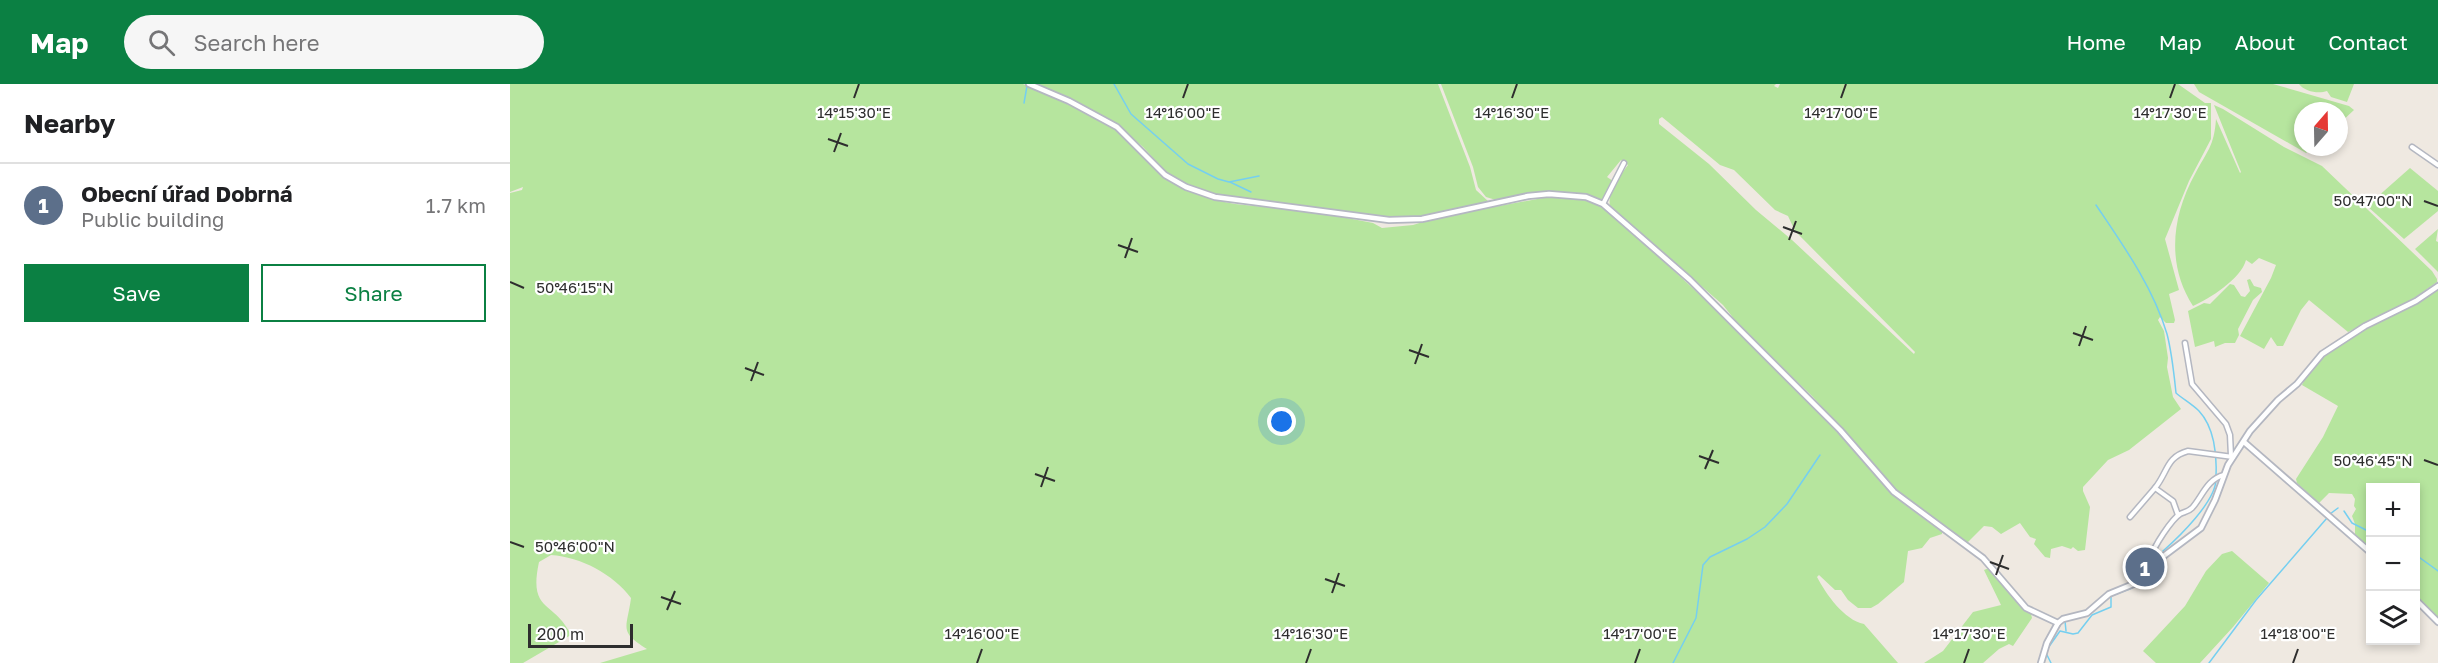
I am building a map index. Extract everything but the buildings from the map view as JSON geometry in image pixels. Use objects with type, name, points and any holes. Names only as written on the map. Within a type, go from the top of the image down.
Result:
[{"type":"street","points":[[1029,84],[1069,101],[1117,127],[1165,175],[1186,187],[1215,198],[1389,220],[1422,219],[1528,196],[1549,194],[1586,197],[1603,204],[1690,280],[1840,430],[1894,492],[1983,558],[2026,608],[2058,623]]},
{"type":"street","points":[[2412,147],[2438,165]]},
{"type":"street","points":[[1603,204],[1624,163]]},
{"type":"street","points":[[2041,663],[2044,651],[2058,623],[2067,617],[2090,611],[2109,594],[2136,583],[2156,563],[2201,528],[2232,457],[2259,420],[2297,384],[2322,354],[2365,326],[2416,301],[2438,286]]},
{"type":"street","points":[[2185,343],[2192,384],[2226,424],[2230,435],[2232,457]]},
{"type":"street","points":[[2244,442],[2366,549]]},
{"type":"street","points":[[2130,517],[2165,476],[2168,464],[2173,458],[2188,451],[2232,457]]},
{"type":"street","points":[[2156,563],[2152,556],[2153,549],[2178,515],[2192,507],[2206,487],[2224,475]]},
{"type":"street","points":[[2155,488],[2172,501],[2178,515]]},
{"type":"street","points":[[2420,605],[2438,622]]},
{"type":"green space","points":[[510,84],[1023,84],[1116,128],[1164,176],[1185,189],[1214,200],[1316,212],[1373,223],[1382,228],[1413,225],[1439,217],[1548,197],[1580,199],[1596,204],[1616,217],[1755,346],[1833,424],[1904,504],[1942,532],[1930,538],[1922,548],[1908,551],[1904,582],[1871,608],[1858,608],[1841,590],[1835,590],[1819,575],[1817,577],[1836,605],[1849,617],[1864,624],[1898,663],[600,663],[647,649],[628,633],[627,623],[631,598],[615,581],[596,568],[574,559],[551,555],[539,562],[537,590],[544,605],[557,616],[571,635],[523,663],[510,663],[510,193],[522,190],[523,187],[510,192]]},
{"type":"green space","points":[[1035,84],[1438,84],[1470,167],[1476,190],[1489,202],[1422,216],[1389,218],[1215,195],[1187,185],[1167,173],[1143,147],[1117,125],[1070,99]]},
{"type":"green space","points":[[1441,84],[1776,84],[1774,86],[1778,88],[1780,84],[2178,84],[2205,103],[2211,103],[2211,139],[2189,181],[2165,239],[2179,290],[2169,294],[2174,323],[2166,323],[2160,317],[2158,320],[2164,331],[2167,367],[2173,397],[2181,409],[2129,450],[2108,460],[2083,487],[2090,507],[2085,550],[2078,551],[2073,547],[2071,549],[2062,546],[2051,549],[2050,558],[2045,557],[2034,544],[2036,539],[2030,537],[2020,523],[2001,534],[1992,527],[1984,526],[1967,543],[1907,502],[1812,396],[1742,329],[1723,305],[1610,206],[1612,189],[1628,165],[1621,160],[1607,177],[1613,181],[1603,200],[1552,193],[1496,200],[1486,197],[1478,187],[1473,167]],"holes":[[[1662,117],[1720,165],[1734,170],[1775,210],[1788,216],[1795,231],[1915,352],[1914,354],[1709,164],[1659,124],[1659,119]]]},
{"type":"green space","points":[[2194,84],[2273,84],[2335,102],[2294,102],[2294,146],[2199,92]]},
{"type":"green space","points":[[2299,84],[2354,84],[2347,102],[2331,97],[2327,91],[2312,92]]},
{"type":"green space","points":[[2214,105],[2294,152],[2294,156],[2302,156],[2322,166],[2432,271],[2437,282],[2406,304],[2348,332],[2309,300],[2301,310],[2283,346],[2277,346],[2271,337],[2264,349],[2240,336],[2276,265],[2259,258],[2252,264],[2246,260],[2231,281],[2207,299],[2193,306],[2184,290],[2179,274],[2175,240],[2181,206],[2212,143],[2216,119],[2241,172]]},
{"type":"green space","points":[[2348,106],[2354,110],[2348,116]]},
{"type":"green space","points":[[2410,168],[2438,191],[2438,211],[2404,239],[2367,206]]},
{"type":"green space","points":[[2438,229],[2436,241],[2438,242],[2438,272],[2415,249]]},
{"type":"green space","points":[[2250,279],[2254,286],[2261,288],[2262,292],[2253,300],[2238,329],[2239,335],[2235,343],[2225,343],[2215,347],[2214,341],[2195,347],[2188,311],[2204,303],[2210,304],[2230,284],[2234,285],[2241,296],[2245,297],[2250,291],[2247,280]]},
{"type":"green space","points":[[2438,289],[2438,620],[2420,602],[2420,483],[2366,483],[2366,546],[2355,535],[2352,516],[2356,509],[2352,494],[2329,493],[2319,503],[2297,483],[2296,479],[2323,437],[2338,406],[2302,385],[2312,369],[2344,342]]},
{"type":"green space","points":[[2232,551],[2269,583],[2200,663],[2156,663],[2143,651],[2185,606],[2206,571],[2222,554]]},
{"type":"green space","points":[[1989,568],[2021,606],[2031,614],[2032,618],[2013,646],[2009,644],[1999,649],[1983,663],[1924,663],[1943,651],[1973,612],[2001,605],[1984,570]]},
{"type":"waterway","points":[[1114,84],[1131,114],[1188,164],[1229,182],[1259,176]]},
{"type":"waterway","points":[[1024,103],[1027,86]]},
{"type":"waterway","points":[[1230,182],[1251,192]]},
{"type":"waterway","points":[[2096,205],[2117,235],[2154,300],[2169,341],[2176,393],[2199,411],[2208,425],[2215,450],[2216,475]]},
{"type":"waterway","points":[[1673,663],[1696,618],[1703,565],[1710,557],[1747,539],[1765,527],[1787,504],[1820,455]]},
{"type":"waterway","points":[[2163,551],[2187,528],[2203,508],[2210,498],[2216,480]]},
{"type":"waterway","points":[[2330,514],[2338,508]]},
{"type":"waterway","points":[[2344,511],[2352,523],[2366,530]]},
{"type":"waterway","points":[[2209,663],[2256,600],[2327,518]]},
{"type":"waterway","points":[[2420,558],[2438,571]]},
{"type":"waterway","points":[[2133,569],[2133,581]]},
{"type":"waterway","points":[[2048,648],[2060,631],[2078,633],[2092,615],[2111,607],[2111,596],[2132,588]]},
{"type":"waterway","points":[[2065,621],[2066,631]]},
{"type":"waterway","points":[[2046,653],[2051,663]]},
{"type":"place","name":"Obecní úřad Dobrná","points":[[2145,567]]}]
